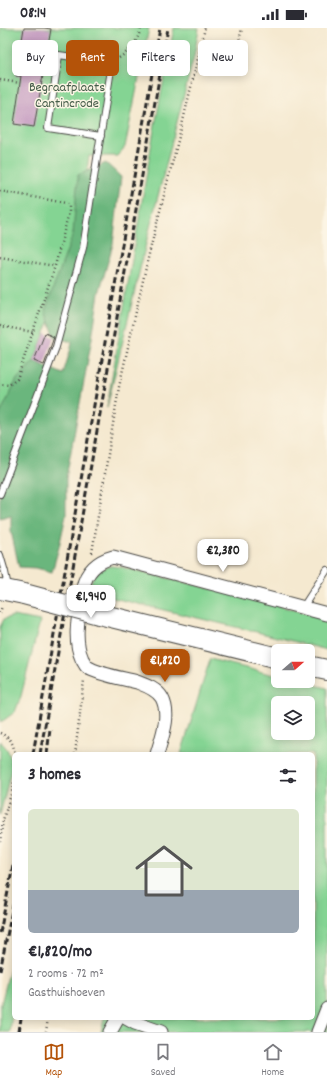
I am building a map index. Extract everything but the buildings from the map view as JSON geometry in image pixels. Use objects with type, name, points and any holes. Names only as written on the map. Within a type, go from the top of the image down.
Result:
[{"type":"main road","points":[[11,591],[271,656]]},
{"type":"main road","points":[[315,667],[327,670]]},
{"type":"street","points":[[157,752],[163,732],[165,719],[165,707],[162,697],[153,689],[141,683],[100,673],[85,666],[79,652],[77,632],[84,583],[89,573],[99,562],[113,557],[327,614]]},
{"type":"street","points":[[318,1032],[327,1008]]},
{"type":"street","points":[[110,1032],[117,1020]]},
{"type":"street","points":[[130,1020],[161,1032]]},
{"type":"lane","points":[[66,56],[59,55],[48,128],[101,136]]},
{"type":"lane","points":[[0,494],[56,347],[83,248],[110,76]]},
{"type":"lane","points":[[0,555],[11,591]]},
{"type":"lane","points":[[304,607],[327,570]]},
{"type":"path","points":[[119,59],[128,53],[136,43],[141,28]]},
{"type":"path","points":[[89,573],[119,387],[149,254],[205,28]]},
{"type":"path","points":[[239,40],[242,28]]},
{"type":"path","points":[[0,80],[20,83]]},
{"type":"path","points":[[0,191],[66,203],[69,206],[69,212],[54,266],[17,379],[9,385],[0,384]]},
{"type":"path","points":[[0,257],[54,266]]},
{"type":"path","points":[[0,326],[33,332]]},
{"type":"path","points":[[75,752],[85,666]]},
{"type":"path","points":[[0,734],[8,737],[14,746],[15,752]]},
{"type":"path","points":[[0,842],[3,820],[12,791]]},
{"type":"path","points":[[46,1032],[48,1020]]},
{"type":"green space","name":"Begraafplaats Cantincrode","points":[[0,28],[149,28],[147,40],[127,40],[127,76],[139,76],[125,147],[117,156],[89,156],[86,177],[64,273],[53,312],[34,361],[0,439]]},
{"type":"green space","points":[[174,28],[199,28],[190,72],[190,40],[172,40]]},
{"type":"green space","points":[[165,76],[189,76],[149,231],[107,407]]},
{"type":"green space","points":[[106,163],[121,177],[113,244],[99,293],[66,478],[66,515],[52,572],[36,568],[19,567],[11,531],[11,515],[0,518],[0,414],[17,379],[34,361],[63,374],[72,342],[55,337],[45,311],[73,234],[78,175]]},
{"type":"green space","points":[[111,566],[121,567],[258,600],[327,619],[327,650],[315,647],[315,644],[304,644],[109,597],[109,593],[90,588],[92,579],[96,573]]},
{"type":"green space","points":[[13,616],[40,621],[21,696],[15,712],[0,722],[0,627],[4,619]]},
{"type":"green space","points":[[210,659],[271,674],[271,688],[315,688],[315,685],[327,688],[327,1032],[101,1032],[104,1020],[315,1020],[315,752],[182,752]]},
{"type":"green space","points":[[0,741],[7,749],[12,767],[0,815]]},
{"type":"green space","points":[[12,962],[12,1016],[10,1032],[0,1032],[0,1008]]},
{"type":"railway","points":[[33,752],[160,28]]},
{"type":"railway","points":[[40,752],[168,28]]},
{"type":"railway","points":[[47,752],[50,729]]},
{"type":"railway","points":[[0,933],[12,870]]},
{"type":"railway","points":[[0,971],[12,911]]},
{"type":"railway","points":[[19,1032],[21,1020]]}]
